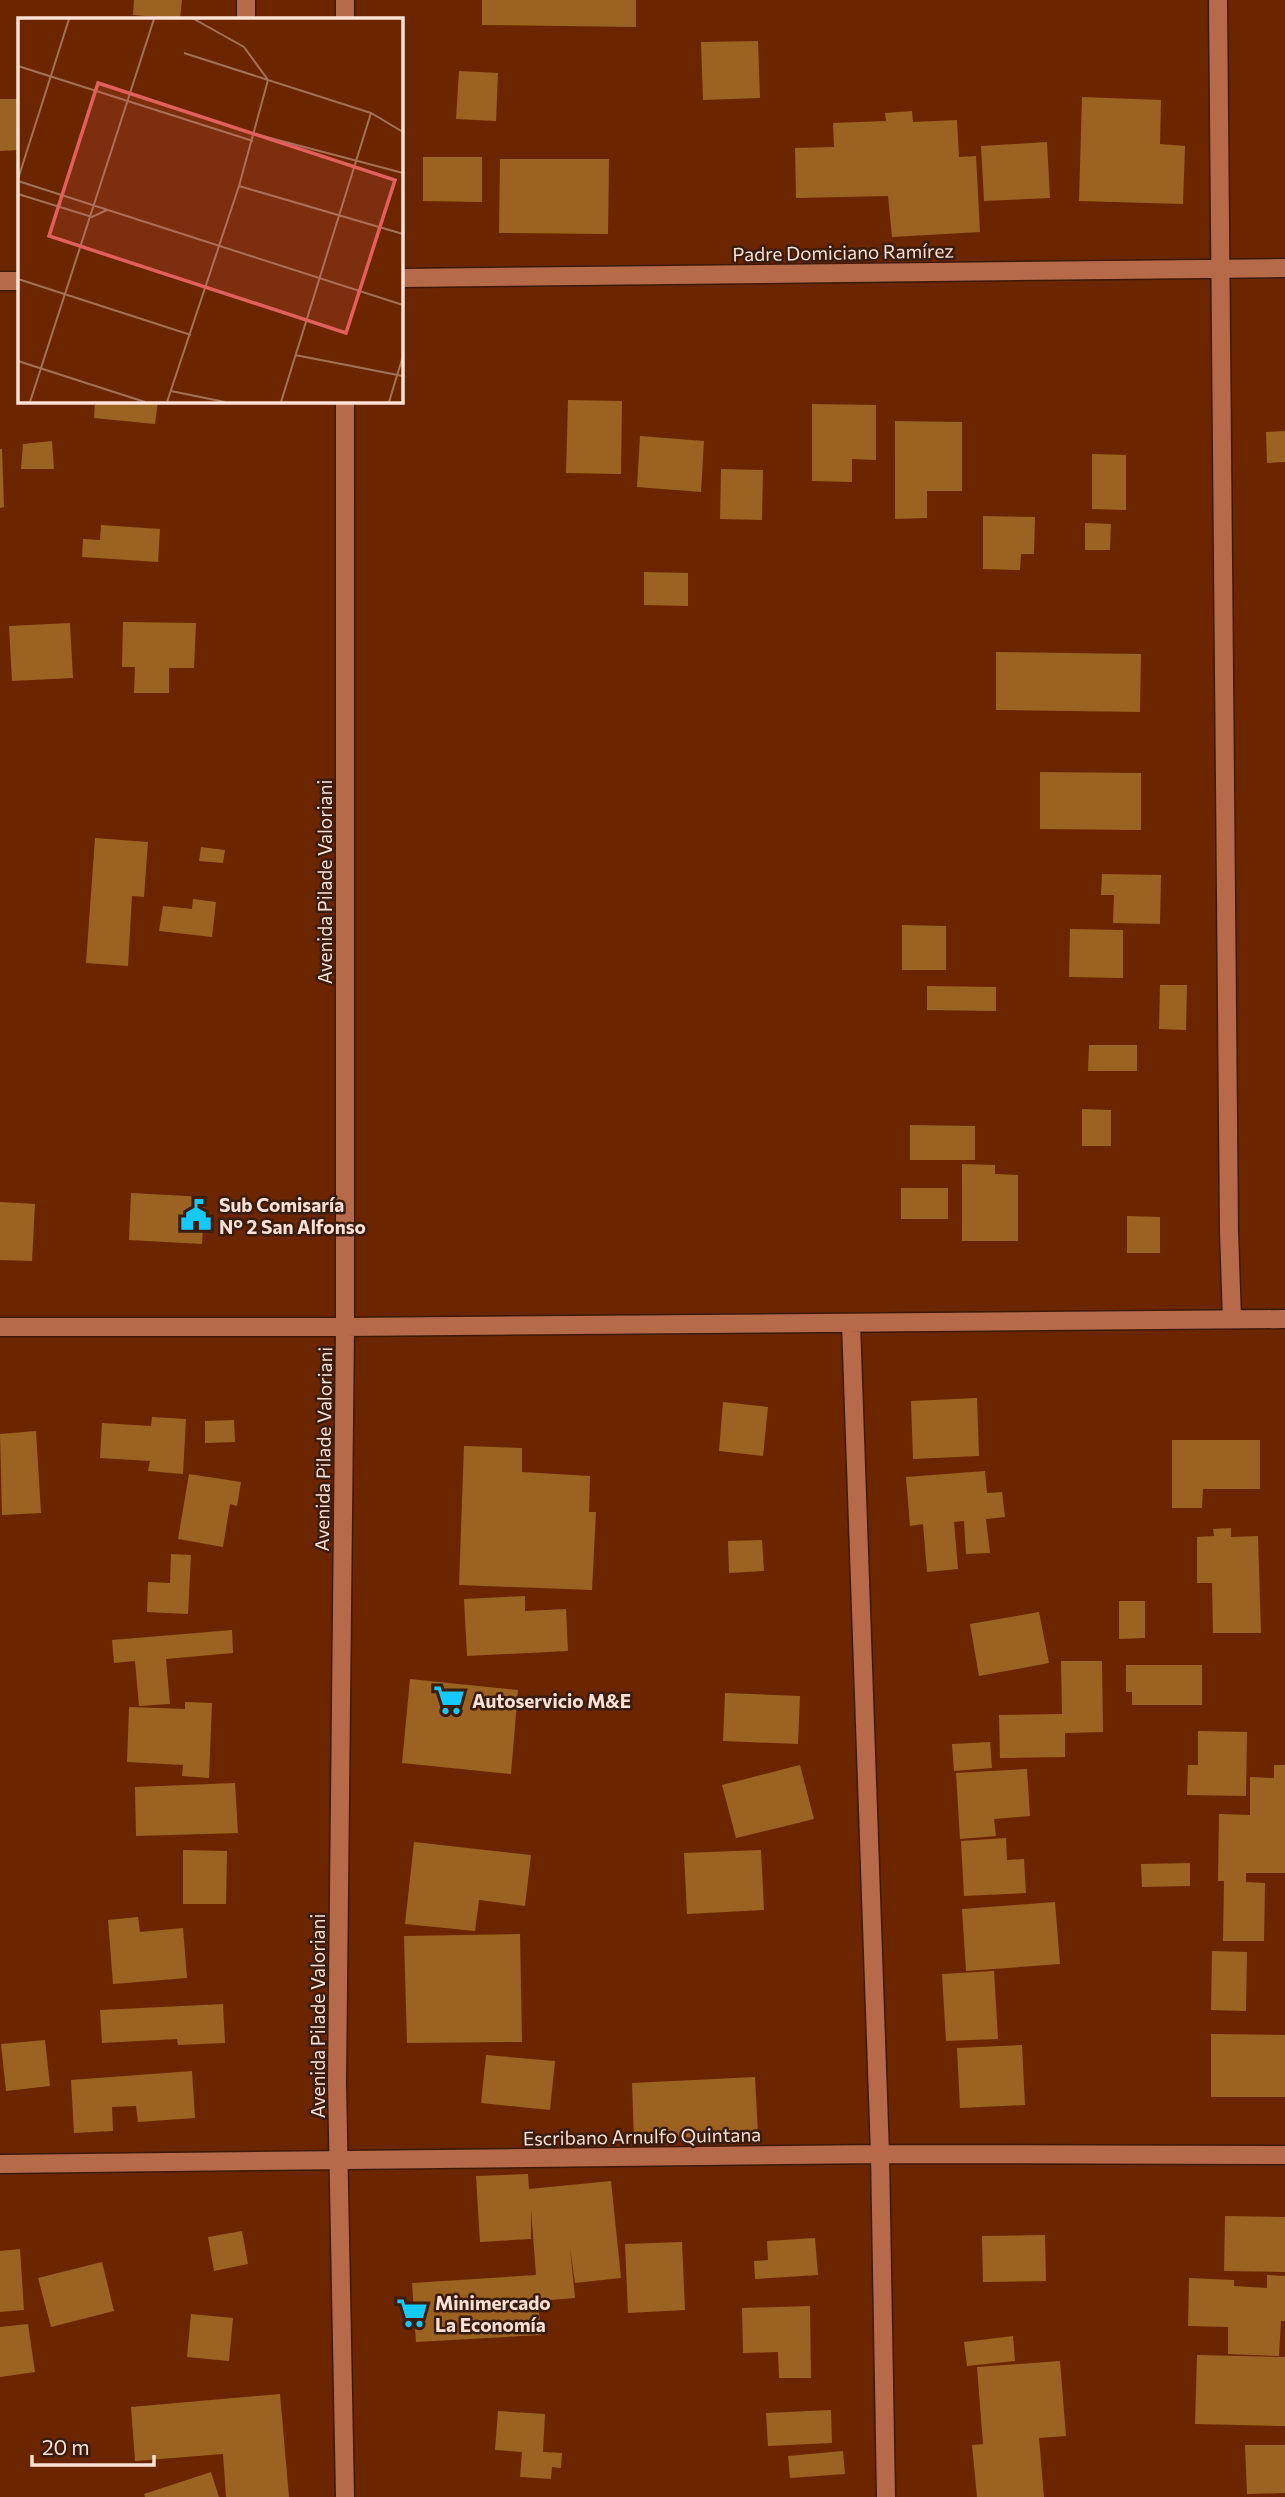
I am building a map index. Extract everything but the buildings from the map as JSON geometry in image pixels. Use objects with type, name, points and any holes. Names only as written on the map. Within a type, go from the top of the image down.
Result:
[{"type":"street","points":[[246,0],[246,18]]},
{"type":"street","points":[[345,0],[345,18]]},
{"type":"street","points":[[1218,0],[1232,1319]]},
{"type":"street","name":"Padre Domiciano Ramírez","points":[[402,278],[1285,268]]},
{"type":"street","points":[[0,281],[18,281]]},
{"type":"street","name":"Avenida Pilade Valoriani","points":[[345,402],[345,1327],[338,2160],[345,2497]]},
{"type":"street","points":[[0,1327],[345,1327],[1285,1319]]},
{"type":"street","points":[[851,1323],[880,2154],[886,2497]]},
{"type":"street","name":"Escribano Arnulfo Quintana","points":[[0,2164],[880,2154],[1285,2155]]},
{"type":"place","name":"Sub Comisaría N° 2 San Alfonso","points":[[196,1215]]},
{"type":"place","name":"Autoservicio M&E","points":[[449,1700]]},
{"type":"place","name":"Minimercado La Economía","points":[[412,2313]]}]
